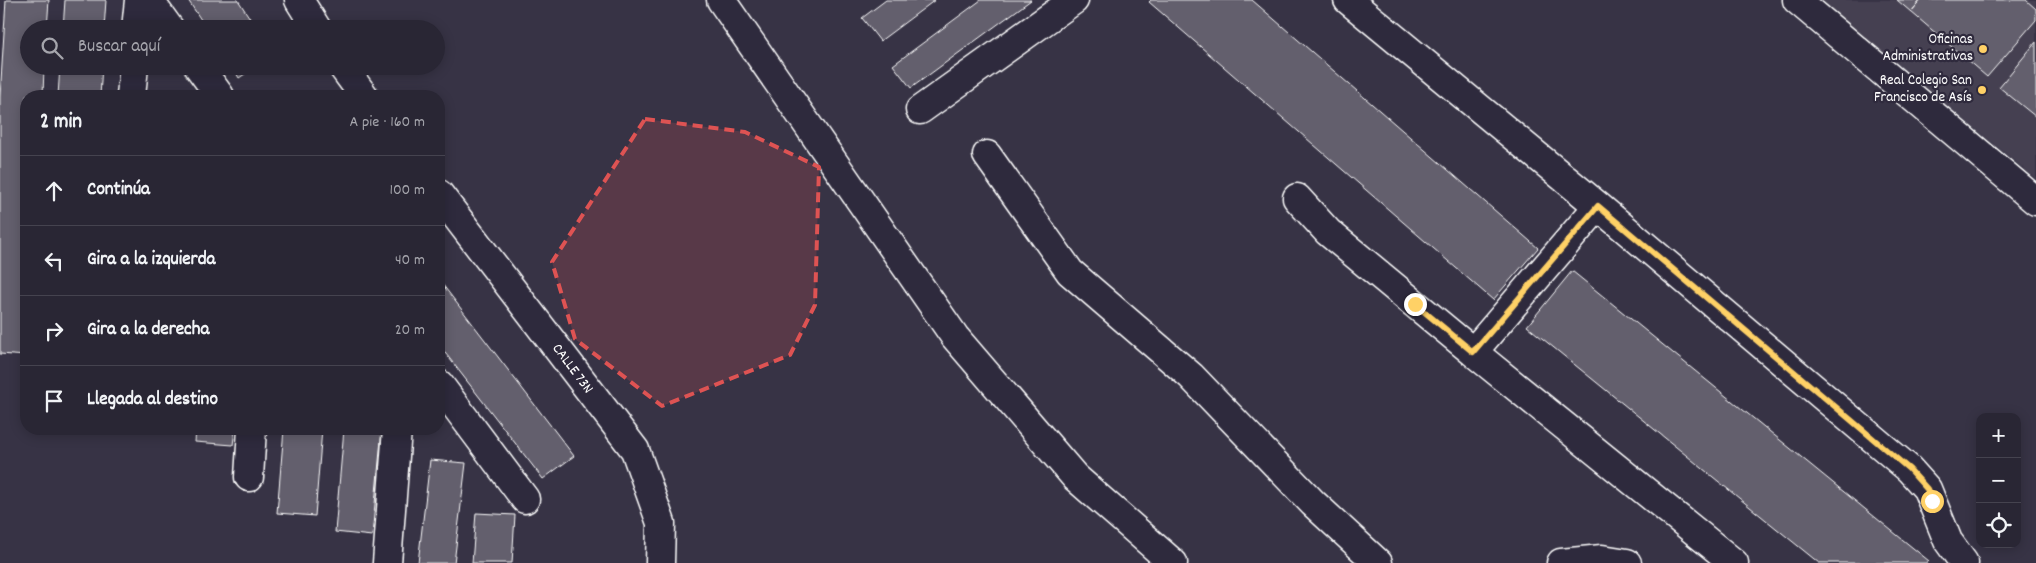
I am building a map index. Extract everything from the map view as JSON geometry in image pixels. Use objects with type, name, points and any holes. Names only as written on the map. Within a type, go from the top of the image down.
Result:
[{"type":"street","points":[[137,20],[138,0]]},
{"type":"street","points":[[149,0],[163,20]]},
{"type":"street","points":[[299,0],[311,20]]},
{"type":"street","points":[[721,0],[955,337],[1075,477],[1173,563]]},
{"type":"street","points":[[920,110],[1074,0]]},
{"type":"street","points":[[1348,0],[1598,206],[1909,469],[1927,489],[1948,540],[1964,563]]},
{"type":"street","points":[[1796,0],[2036,202]]},
{"type":"street","points":[[132,90],[133,75]]},
{"type":"street","points":[[205,75],[216,90]]},
{"type":"street","points":[[349,75],[360,90]]},
{"type":"street","points":[[988,155],[1070,272],[1190,376],[1313,503],[1378,563]]},
{"type":"street","points":[[1297,198],[1328,232],[1734,563]]},
{"type":"street","name":"CALLE 73N","points":[[445,202],[635,450],[661,523],[660,563]]},
{"type":"street","points":[[1473,352],[1598,206]]},
{"type":"street","points":[[445,392],[525,499]]},
{"type":"street","points":[[249,477],[252,435]]},
{"type":"street","points":[[387,563],[397,435]]},
{"type":"street","points":[[1561,563],[1602,559],[1627,563]]},
{"type":"highlighted area","points":[[645,119],[745,132],[819,167],[815,305],[790,355],[662,406],[575,339],[552,262]]},
{"type":"shaded area","name":"Real Colegio San Francisco de Asís","points":[[1819,0],[2036,0],[2036,179]]},
{"type":"building","points":[[6,0],[49,0],[48,20],[20,20],[20,75],[44,75],[43,90],[20,90],[20,356],[0,354],[0,97]]},
{"type":"building","points":[[65,0],[106,0],[105,20],[64,20]]},
{"type":"building","points":[[188,0],[238,0],[251,20],[201,20]]},
{"type":"building","points":[[886,0],[935,0],[880,41],[862,18]]},
{"type":"building","points":[[981,0],[1031,0],[911,88],[893,65]]},
{"type":"building","points":[[1151,0],[1252,0],[1538,248],[1493,300],[1149,2]]},
{"type":"building","points":[[1897,0],[1921,0],[1911,12]]},
{"type":"building","name":"Oficinas Administrativas","points":[[1921,0],[2026,0],[2036,9],[2036,20],[1987,77],[1911,12]]},
{"type":"building","points":[[2036,42],[2036,117],[1999,87]]},
{"type":"building","points":[[59,75],[101,75],[100,90],[58,90]]},
{"type":"building","points":[[1572,271],[1929,561],[1927,563],[1819,563],[1527,326]]},
{"type":"building","points":[[445,288],[574,456],[543,479],[445,353]]},
{"type":"building","points":[[196,435],[234,435],[233,445],[195,442]]},
{"type":"building","points":[[284,435],[322,435],[315,516],[277,513]]},
{"type":"building","points":[[343,435],[381,435],[372,536],[335,532]]},
{"type":"building","points":[[430,460],[466,463],[454,563],[418,563]]},
{"type":"building","points":[[476,513],[515,515],[512,563],[472,563]]},
{"type":"place","name":"Oficinas Administrativas","points":[[1983,49]]},
{"type":"place","name":"Real Colegio San Francisco de Asís","points":[[1982,90]]},
{"type":"route","points":[[1415,304],[1473,352],[1598,206],[1909,469],[1927,489],[1932,501]]}]
